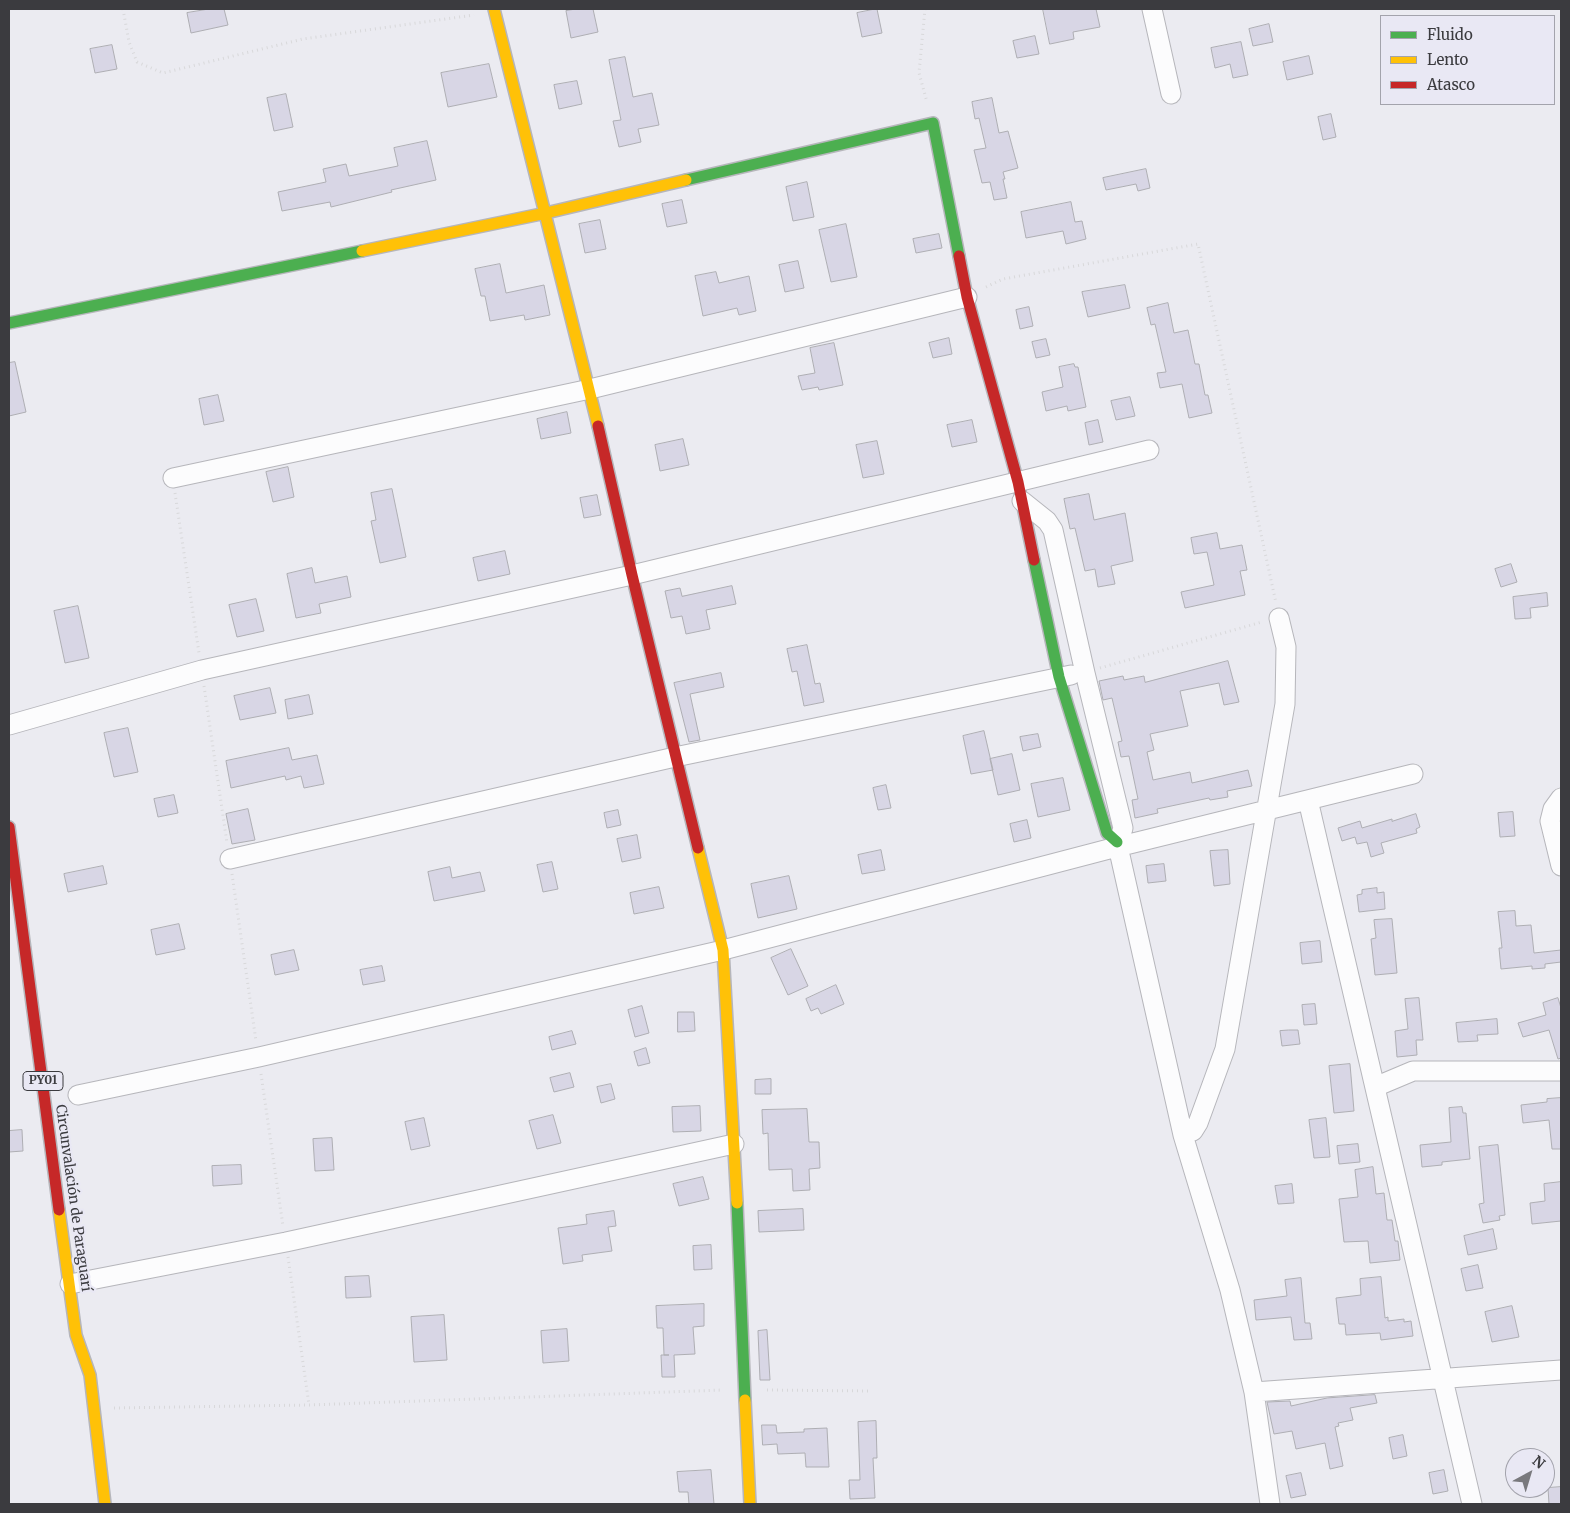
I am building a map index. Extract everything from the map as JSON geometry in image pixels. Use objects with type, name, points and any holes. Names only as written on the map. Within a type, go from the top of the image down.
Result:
[{"type":"main road","points":[[499,10],[546,213],[590,389],[675,757],[723,950],[734,1144],[750,1504]]},
{"type":"main road","points":[[9,323],[546,213],[933,123],[967,297],[1018,482],[1059,677],[1107,833],[1117,844]]},
{"type":"main road","name":"Circunvalación de Paraguarí","points":[[9,827],[76,1335],[90,1375],[104,1504]]},
{"type":"main road","name":"Circunvalación de Paraguarí","points":[[73,1363],[76,1335]]},
{"type":"street","points":[[1152,9],[1171,94]]},
{"type":"street","points":[[173,478],[590,389],[967,297]]},
{"type":"street","points":[[9,725],[202,670],[632,574],[1149,450]]},
{"type":"street","points":[[1022,501],[1047,521],[1053,530],[1085,673],[1123,828],[1117,844],[1183,1135],[1230,1290],[1254,1392],[1270,1504]]},
{"type":"street","points":[[1183,1135],[1193,1131],[1198,1123],[1225,1049],[1285,704],[1286,647],[1278,618]]},
{"type":"street","points":[[230,859],[675,757],[1085,673]]},
{"type":"street","points":[[78,1095],[259,1057],[723,950],[1117,844],[1413,774]]},
{"type":"street","points":[[1561,798],[1553,809],[1550,821],[1561,866]]},
{"type":"street","points":[[1308,800],[1472,1504]]},
{"type":"street","points":[[1375,1087],[1412,1071],[1561,1071]]},
{"type":"street","points":[[70,1284],[286,1242],[734,1144]]},
{"type":"street","points":[[1254,1392],[1561,1370]]},
{"type":"path","points":[[123,9],[129,42],[137,62],[163,73],[303,39],[499,10]]},
{"type":"path","points":[[925,9],[919,74],[933,123]]},
{"type":"path","points":[[967,297],[1003,279],[1198,244],[1278,618],[1085,673]]},
{"type":"path","points":[[173,478],[309,1405]]},
{"type":"path","points":[[94,1408],[309,1405],[745,1390],[871,1391]]},
{"type":"building","points":[[209,9],[224,9],[228,25],[191,33],[187,13]]},
{"type":"building","points":[[593,9],[598,32],[571,38],[566,11]]},
{"type":"building","points":[[877,9],[882,33],[862,37],[857,13]]},
{"type":"building","points":[[1043,9],[1096,9],[1100,27],[1073,32],[1074,39],[1050,44]]},
{"type":"building","points":[[1269,24],[1273,42],[1253,46],[1249,29]]},
{"type":"building","points":[[1035,36],[1039,54],[1017,58],[1013,41]]},
{"type":"building","points":[[1241,42],[1248,75],[1233,78],[1230,64],[1215,68],[1211,48]]},
{"type":"building","points":[[112,45],[117,69],[95,73],[90,49]]},
{"type":"building","points":[[1309,56],[1313,74],[1287,80],[1283,62]]},
{"type":"building","points":[[625,57],[633,97],[652,93],[659,125],[638,129],[641,142],[619,147],[613,121],[621,120],[609,60]]},
{"type":"building","points":[[489,64],[497,97],[448,107],[441,73]]},
{"type":"building","points":[[577,81],[582,104],[559,109],[554,85]]},
{"type":"building","points":[[286,94],[293,127],[274,131],[267,98]]},
{"type":"building","points":[[992,98],[999,133],[1008,131],[1018,168],[1003,172],[1007,198],[994,200],[990,182],[982,183],[974,150],[986,148],[979,118],[975,119],[972,102]]},
{"type":"building","points":[[1331,114],[1336,137],[1323,140],[1318,117]]},
{"type":"building","points":[[427,141],[436,180],[391,190],[392,192],[331,207],[330,202],[282,211],[278,192],[326,182],[323,169],[346,164],[349,176],[398,166],[394,148]]},
{"type":"building","points":[[1146,169],[1150,188],[1138,191],[1136,184],[1106,190],[1103,178]]},
{"type":"building","points":[[807,182],[814,217],[793,221],[786,187]]},
{"type":"building","points":[[682,200],[687,223],[667,227],[662,204]]},
{"type":"building","points":[[1071,202],[1075,222],[1082,221],[1086,239],[1066,244],[1063,231],[1026,238],[1021,212]]},
{"type":"building","points":[[600,220],[606,249],[585,253],[579,224]]},
{"type":"building","points":[[846,224],[857,277],[831,282],[819,230]]},
{"type":"building","points":[[939,234],[942,248],[916,253],[913,239]]},
{"type":"building","points":[[798,261],[804,288],[785,292],[779,265]]},
{"type":"building","points":[[500,264],[506,293],[544,285],[550,315],[525,320],[524,315],[490,321],[485,296],[481,296],[475,269]]},
{"type":"building","points":[[716,272],[719,283],[749,276],[756,311],[739,315],[737,308],[703,316],[695,276]]},
{"type":"building","points":[[1125,285],[1130,308],[1088,317],[1082,292]]},
{"type":"building","points":[[1168,303],[1174,333],[1188,330],[1195,364],[1199,364],[1205,395],[1208,395],[1212,413],[1189,418],[1182,384],[1160,388],[1157,373],[1166,372],[1155,324],[1151,325],[1147,308]]},
{"type":"building","points":[[1029,307],[1033,326],[1020,329],[1016,310]]},
{"type":"building","points":[[949,338],[952,354],[933,358],[929,343]]},
{"type":"building","points":[[1046,339],[1050,355],[1036,358],[1032,342]]},
{"type":"building","points":[[834,343],[843,385],[819,390],[818,387],[802,390],[798,376],[815,373],[810,348]]},
{"type":"building","points":[[15,362],[26,412],[9,416],[9,363]]},
{"type":"building","points":[[1074,364],[1075,367],[1078,367],[1086,407],[1068,411],[1067,406],[1046,411],[1042,392],[1063,387],[1059,367]]},
{"type":"building","points":[[218,395],[224,421],[204,425],[199,399]]},
{"type":"building","points":[[1130,397],[1135,416],[1116,420],[1111,401]]},
{"type":"building","points":[[567,412],[571,433],[541,439],[537,419]]},
{"type":"building","points":[[972,420],[977,442],[952,447],[947,425]]},
{"type":"building","points":[[1098,420],[1103,442],[1089,445],[1085,423]]},
{"type":"building","points":[[683,439],[689,465],[660,471],[655,445]]},
{"type":"building","points":[[877,441],[884,474],[863,478],[856,445]]},
{"type":"building","points":[[288,467],[294,497],[273,502],[266,472]]},
{"type":"building","points":[[392,489],[406,557],[380,563],[371,521],[376,520],[371,493]]},
{"type":"building","points":[[1089,494],[1094,520],[1125,513],[1133,561],[1111,566],[1115,584],[1098,587],[1095,569],[1085,571],[1075,528],[1070,529],[1064,499]]},
{"type":"building","points":[[597,495],[601,515],[584,518],[580,498]]},
{"type":"building","points":[[1217,533],[1220,549],[1242,545],[1247,570],[1240,571],[1245,595],[1185,608],[1181,592],[1214,585],[1207,552],[1194,554],[1191,538]]},
{"type":"building","points":[[505,551],[510,574],[478,581],[473,558]]},
{"type":"building","points":[[1511,564],[1517,582],[1501,587],[1495,569]]},
{"type":"building","points":[[312,568],[315,583],[347,576],[351,597],[319,604],[321,613],[296,618],[287,574]]},
{"type":"building","points":[[732,586],[736,604],[706,610],[710,629],[686,634],[682,616],[671,618],[665,591],[680,588],[682,596]]},
{"type":"building","points":[[1547,593],[1548,606],[1530,608],[1531,618],[1515,619],[1513,597]]},
{"type":"building","points":[[256,599],[264,631],[237,637],[229,605]]},
{"type":"building","points":[[78,606],[89,658],[65,663],[54,611]]},
{"type":"building","points":[[807,645],[815,684],[820,683],[824,702],[804,706],[797,671],[792,672],[787,649]]},
{"type":"building","points":[[1228,661],[1239,702],[1224,705],[1219,683],[1180,691],[1188,726],[1150,734],[1154,750],[1147,752],[1153,780],[1190,772],[1192,783],[1248,770],[1252,786],[1227,791],[1228,797],[1210,800],[1209,798],[1157,809],[1158,813],[1135,818],[1132,800],[1138,799],[1129,756],[1121,757],[1118,742],[1122,741],[1112,698],[1103,700],[1099,681],[1123,676],[1124,680],[1144,676],[1145,682]]},
{"type":"building","points":[[721,673],[724,687],[690,694],[700,740],[689,742],[674,683]]},
{"type":"building","points":[[270,688],[276,713],[240,720],[234,696]]},
{"type":"building","points":[[309,695],[313,714],[288,719],[285,700]]},
{"type":"building","points":[[128,728],[138,772],[114,777],[104,733]]},
{"type":"building","points":[[984,731],[993,770],[971,774],[963,736]]},
{"type":"building","points":[[1038,734],[1041,747],[1023,751],[1020,737]]},
{"type":"building","points":[[289,748],[292,760],[317,755],[324,784],[304,788],[301,776],[286,780],[285,776],[231,788],[226,761]]},
{"type":"building","points":[[1012,754],[1020,790],[998,795],[990,759]]},
{"type":"building","points":[[1063,778],[1070,810],[1038,817],[1031,784]]},
{"type":"building","points":[[886,785],[891,808],[878,810],[873,788]]},
{"type":"building","points":[[174,795],[178,813],[158,817],[154,799]]},
{"type":"building","points":[[248,809],[255,840],[232,844],[226,814]]},
{"type":"building","points":[[618,810],[621,825],[607,828],[604,813]]},
{"type":"building","points":[[1513,812],[1515,836],[1500,837],[1498,813]]},
{"type":"building","points":[[1416,814],[1420,827],[1416,829],[1417,833],[1381,843],[1384,853],[1371,857],[1367,842],[1357,844],[1355,837],[1342,841],[1338,828],[1360,821],[1362,828]]},
{"type":"building","points":[[1027,820],[1031,838],[1014,842],[1010,824]]},
{"type":"building","points":[[637,835],[641,858],[622,862],[617,839]]},
{"type":"building","points":[[881,850],[885,870],[862,874],[858,855]]},
{"type":"building","points":[[1228,850],[1230,884],[1214,886],[1210,851]]},
{"type":"building","points":[[552,862],[558,889],[543,892],[537,865]]},
{"type":"building","points":[[1164,864],[1166,881],[1148,883],[1146,866]]},
{"type":"building","points":[[103,866],[107,884],[68,892],[64,874]]},
{"type":"building","points":[[450,867],[452,878],[480,872],[485,891],[434,901],[428,872]]},
{"type":"building","points":[[789,876],[797,909],[758,918],[751,884]]},
{"type":"building","points":[[659,887],[664,908],[634,914],[630,893]]},
{"type":"building","points":[[1377,888],[1377,893],[1384,892],[1385,909],[1359,912],[1357,895],[1362,894],[1362,890]]},
{"type":"building","points":[[1515,911],[1516,926],[1531,925],[1534,953],[1561,950],[1561,962],[1545,964],[1545,968],[1532,969],[1532,966],[1501,969],[1499,948],[1502,948],[1498,912]]},
{"type":"building","points":[[1392,919],[1397,973],[1375,975],[1371,939],[1376,938],[1374,920]]},
{"type":"building","points":[[179,924],[185,949],[156,955],[151,930]]},
{"type":"building","points":[[1320,941],[1322,962],[1302,964],[1300,943]]},
{"type":"building","points":[[791,949],[808,986],[788,995],[771,958]]},
{"type":"building","points":[[294,950],[299,970],[275,975],[271,955]]},
{"type":"building","points":[[382,966],[385,981],[363,985],[360,970]]},
{"type":"building","points":[[836,985],[844,1004],[821,1014],[818,1008],[811,1011],[806,999]]},
{"type":"building","points":[[1419,998],[1423,1040],[1416,1040],[1417,1055],[1397,1057],[1395,1031],[1408,1029],[1405,999]]},
{"type":"building","points":[[1558,998],[1561,1008],[1561,1058],[1558,1059],[1549,1030],[1523,1037],[1518,1023],[1546,1015],[1543,1003]]},
{"type":"building","points":[[1315,1004],[1317,1024],[1304,1025],[1302,1005]]},
{"type":"building","points":[[642,1006],[649,1033],[635,1037],[628,1010]]},
{"type":"building","points":[[678,1012],[694,1012],[695,1031],[678,1032]]},
{"type":"building","points":[[1497,1019],[1498,1034],[1477,1035],[1478,1041],[1458,1042],[1456,1023]]},
{"type":"building","points":[[1298,1030],[1300,1044],[1282,1046],[1280,1031]]},
{"type":"building","points":[[572,1031],[576,1044],[552,1050],[549,1037]]},
{"type":"building","points":[[646,1048],[650,1063],[638,1066],[634,1052]]},
{"type":"building","points":[[1350,1064],[1354,1111],[1334,1113],[1329,1066]]},
{"type":"building","points":[[570,1073],[574,1087],[554,1092],[550,1078]]},
{"type":"building","points":[[771,1079],[771,1094],[755,1094],[755,1080]]},
{"type":"building","points":[[611,1084],[615,1099],[601,1103],[597,1087]]},
{"type":"building","points":[[1561,1098],[1561,1149],[1552,1149],[1549,1120],[1523,1123],[1521,1105],[1547,1102],[1547,1099]]},
{"type":"building","points":[[700,1106],[701,1131],[673,1132],[672,1107]]},
{"type":"building","points":[[1462,1107],[1463,1113],[1466,1113],[1470,1159],[1442,1162],[1442,1165],[1422,1167],[1420,1145],[1451,1142],[1449,1108]]},
{"type":"building","points":[[807,1109],[809,1142],[819,1142],[820,1168],[809,1169],[810,1190],[793,1191],[792,1169],[769,1170],[768,1133],[763,1134],[762,1110]]},
{"type":"building","points":[[553,1115],[561,1143],[537,1149],[529,1121]]},
{"type":"building","points":[[424,1118],[430,1146],[411,1150],[405,1122]]},
{"type":"building","points":[[1326,1118],[1330,1157],[1314,1158],[1309,1120]]},
{"type":"building","points":[[22,1130],[23,1151],[9,1152],[9,1131]]},
{"type":"building","points":[[332,1138],[334,1170],[315,1171],[313,1139]]},
{"type":"building","points":[[1358,1144],[1360,1162],[1339,1164],[1337,1146]]},
{"type":"building","points":[[1498,1145],[1505,1215],[1499,1216],[1500,1220],[1483,1223],[1479,1204],[1484,1203],[1479,1147]]},
{"type":"building","points":[[241,1165],[242,1184],[213,1186],[212,1166]]},
{"type":"building","points":[[1373,1167],[1376,1194],[1384,1193],[1387,1220],[1392,1220],[1395,1241],[1398,1241],[1400,1260],[1370,1263],[1368,1241],[1344,1242],[1339,1199],[1358,1197],[1355,1170]]},
{"type":"building","points":[[703,1177],[709,1199],[679,1206],[673,1184]]},
{"type":"building","points":[[1561,1182],[1561,1221],[1532,1224],[1530,1203],[1545,1201],[1544,1184]]},
{"type":"building","points":[[1292,1184],[1294,1203],[1278,1204],[1275,1186]]},
{"type":"building","points":[[803,1209],[804,1230],[759,1232],[758,1211]]},
{"type":"building","points":[[614,1211],[616,1226],[608,1227],[612,1251],[582,1255],[583,1261],[563,1264],[558,1228],[587,1224],[586,1215]]},
{"type":"building","points":[[1493,1229],[1497,1249],[1468,1255],[1464,1236]]},
{"type":"building","points":[[711,1245],[712,1269],[694,1270],[693,1246]]},
{"type":"building","points":[[1478,1265],[1483,1288],[1466,1291],[1461,1269]]},
{"type":"building","points":[[369,1276],[371,1297],[346,1298],[345,1277]]},
{"type":"building","points":[[1381,1277],[1385,1318],[1388,1317],[1388,1321],[1404,1319],[1404,1322],[1411,1321],[1413,1336],[1381,1340],[1380,1333],[1346,1335],[1345,1324],[1339,1324],[1336,1298],[1361,1295],[1360,1279]]},
{"type":"building","points":[[1301,1278],[1305,1323],[1310,1323],[1312,1339],[1294,1340],[1291,1317],[1256,1320],[1254,1300],[1287,1296],[1285,1280]]},
{"type":"building","points":[[704,1304],[704,1326],[693,1327],[695,1354],[674,1355],[675,1377],[662,1377],[661,1355],[664,1355],[663,1328],[657,1328],[656,1306]]},
{"type":"building","points":[[1512,1306],[1519,1337],[1492,1342],[1485,1312]]},
{"type":"building","points":[[444,1315],[447,1360],[414,1362],[411,1317]]},
{"type":"building","points":[[567,1329],[569,1361],[543,1363],[541,1331]]},
{"type":"building","points":[[767,1330],[770,1380],[760,1380],[758,1331]]},
{"type":"building","points":[[1375,1395],[1377,1403],[1350,1408],[1353,1420],[1338,1423],[1339,1426],[1335,1427],[1343,1466],[1330,1469],[1325,1443],[1296,1449],[1292,1431],[1274,1434],[1267,1402],[1290,1401],[1291,1406],[1327,1398]]},
{"type":"building","points":[[876,1421],[877,1458],[873,1458],[875,1498],[850,1499],[849,1480],[860,1480],[858,1422]]},
{"type":"building","points":[[762,1425],[776,1425],[777,1433],[804,1432],[804,1429],[827,1428],[829,1467],[806,1467],[805,1453],[778,1454],[777,1444],[763,1445]]},
{"type":"building","points":[[1403,1435],[1407,1456],[1393,1459],[1389,1438]]},
{"type":"building","points":[[711,1470],[714,1504],[689,1504],[688,1492],[679,1492],[677,1472]]},
{"type":"building","points":[[1444,1470],[1448,1491],[1433,1494],[1429,1473]]},
{"type":"building","points":[[1301,1473],[1306,1495],[1291,1498],[1286,1476]]},
{"type":"building","points":[[1555,1487],[1561,1487],[1561,1504],[1549,1504],[1549,1498],[1555,1498]]},
{"type":"traffic: fast","points":[[686,180],[933,123],[959,256]]},
{"type":"traffic: fast","points":[[9,323],[362,251]]},
{"type":"traffic: fast","points":[[1034,560],[1059,677],[1107,833],[1117,842]]},
{"type":"traffic: fast","points":[[737,1203],[745,1400]]},
{"type":"traffic: slow","points":[[494,9],[598,426]]},
{"type":"traffic: slow","points":[[362,251],[546,213],[686,180]]},
{"type":"traffic: slow","points":[[698,848],[723,950],[737,1203]]},
{"type":"traffic: slow","points":[[59,1210],[76,1335],[90,1375],[105,1504]]},
{"type":"traffic: slow","points":[[745,1400],[750,1504]]},
{"type":"traffic: jam","points":[[959,256],[967,297],[1018,482],[1034,560]]},
{"type":"traffic: jam","points":[[598,426],[698,848]]},
{"type":"traffic: jam","points":[[9,827],[59,1210]]}]
